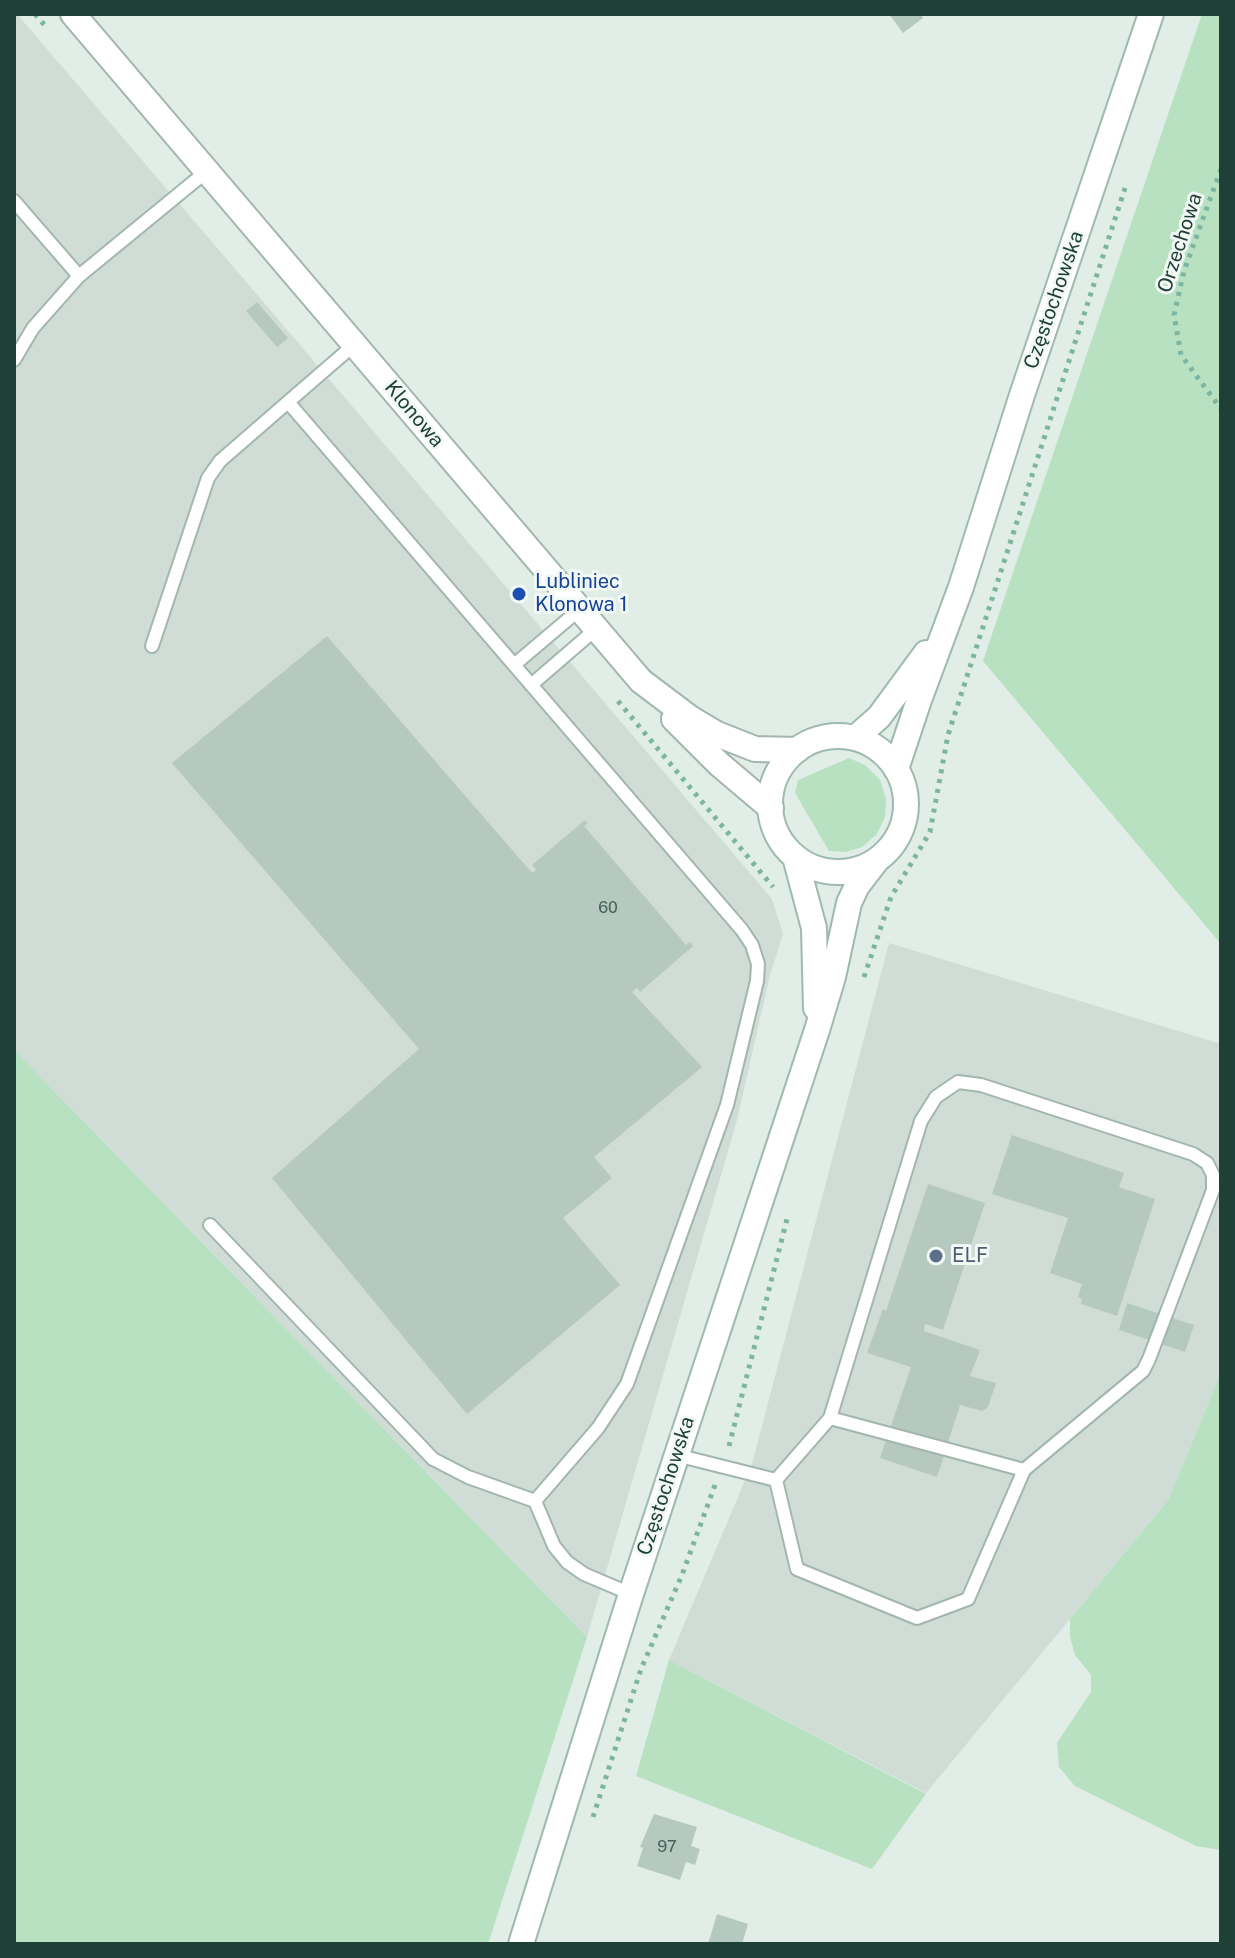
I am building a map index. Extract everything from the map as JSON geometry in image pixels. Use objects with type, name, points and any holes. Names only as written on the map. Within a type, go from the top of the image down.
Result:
[{"type":"main road","name":"Klonowa","points":[[73,14],[641,681],[717,734],[755,749],[797,750]]},
{"type":"main road","name":"Częstochowska","points":[[896,769],[961,587],[1027,380],[1151,14]]},
{"type":"main road","name":"Częstochowska","points":[[855,738],[879,717],[908,680],[936,639],[961,587]]},
{"type":"main road","points":[[641,681],[719,764],[771,808]]},
{"type":"main road","points":[[825,737],[855,738],[884,753],[896,769],[904,788],[906,808],[902,828],[892,846],[877,860],[857,869],[836,872],[814,868],[795,857],[780,841],[772,820],[770,798],[775,777],[784,762],[797,750],[825,737]]},
{"type":"main road","name":"Częstochowska","points":[[795,857],[814,928],[817,1030]]},
{"type":"main road","name":"Częstochowska","points":[[521,1944],[676,1455],[817,1030],[833,977],[849,903],[857,886],[877,860]]},
{"type":"lane","points":[[14,360],[33,328],[79,276],[207,171]]},
{"type":"lane","points":[[14,201],[79,276]]},
{"type":"lane","points":[[152,646],[208,478],[220,461],[355,344]]},
{"type":"lane","points":[[288,402],[742,930],[752,945],[758,964],[757,981],[727,1105],[627,1384],[598,1428],[535,1501]]},
{"type":"lane","points":[[514,665],[579,610]]},
{"type":"lane","points":[[531,685],[596,629]]},
{"type":"lane","points":[[958,1082],[981,1085],[1193,1154],[1207,1163],[1213,1175],[1213,1190],[1143,1371],[1024,1470],[968,1599],[917,1618],[797,1569],[776,1480],[830,1418],[921,1121],[936,1097],[958,1082]]},
{"type":"lane","points":[[210,1225],[433,1459],[468,1477],[535,1501],[554,1546],[567,1562],[584,1574],[631,1594]]},
{"type":"lane","points":[[830,1418],[1024,1470]]},
{"type":"lane","points":[[676,1455],[776,1480]]},
{"type":"path","name":"Orzechowa","points":[[1221,169],[1184,271],[1174,315],[1181,355],[1221,409]]},
{"type":"path","points":[[863,982],[891,897],[930,832],[948,735],[1127,179]]},
{"type":"path","points":[[592,1820],[641,1669],[682,1575],[735,1427],[787,1216]]},
{"type":"shaded area","points":[[14,14],[772,899],[783,934],[770,975],[737,1120],[587,1637],[14,1050]]},
{"type":"shaded area","points":[[889,943],[1221,1044],[1221,1372],[1169,1499],[926,1793],[669,1660],[752,1464]]},
{"type":"green space","points":[[1202,14],[1221,14],[1221,944],[983,661]]},
{"type":"green space","points":[[849,758],[865,765],[880,780],[886,799],[885,817],[877,834],[862,847],[846,852],[829,851],[795,793],[798,780]]},
{"type":"green space","points":[[14,1050],[587,1637],[488,1944],[14,1944]]},
{"type":"green space","points":[[1221,1372],[1221,1850],[1196,1846],[1075,1786],[1059,1767],[1057,1743],[1091,1692],[1091,1675],[1075,1655],[1070,1637],[1070,1619],[1169,1499]]},
{"type":"green space","points":[[669,1660],[926,1794],[872,1869],[636,1776]]},
{"type":"building","points":[[889,14],[921,14],[923,18],[903,33]]},
{"type":"building","points":[[257,302],[288,338],[277,347],[246,311]]},
{"type":"building","points":[[327,636],[532,873],[536,870],[532,865],[585,820],[588,823],[584,826],[686,945],[690,942],[693,946],[640,992],[637,988],[632,992],[702,1067],[594,1157],[612,1178],[563,1218],[620,1285],[467,1414],[272,1178],[419,1049],[172,763]]},
{"type":"building","points":[[1012,1135],[1124,1173],[1119,1187],[1155,1199],[1117,1316],[1081,1304],[1082,1299],[1078,1297],[1082,1284],[1050,1273],[1068,1218],[992,1194]]},
{"type":"building","name":"ELF","points":[[928,1184],[985,1203],[943,1330],[925,1324],[924,1331],[980,1350],[970,1376],[996,1383],[988,1407],[982,1411],[960,1405],[937,1477],[880,1458],[911,1367],[867,1353],[883,1309],[886,1311]]},
{"type":"building","points":[[1127,1303],[1194,1325],[1185,1352],[1119,1330]]},
{"type":"building","points":[[654,1814],[697,1827],[691,1846],[700,1849],[695,1865],[686,1862],[680,1880],[637,1866],[643,1848],[640,1847]]},
{"type":"building","points":[[717,1914],[748,1924],[742,1944],[708,1944]]},
{"type":"place","name":"Lubliniec Klonowa 1","points":[[519,594]]},
{"type":"place","name":"ELF","points":[[936,1256]]}]
